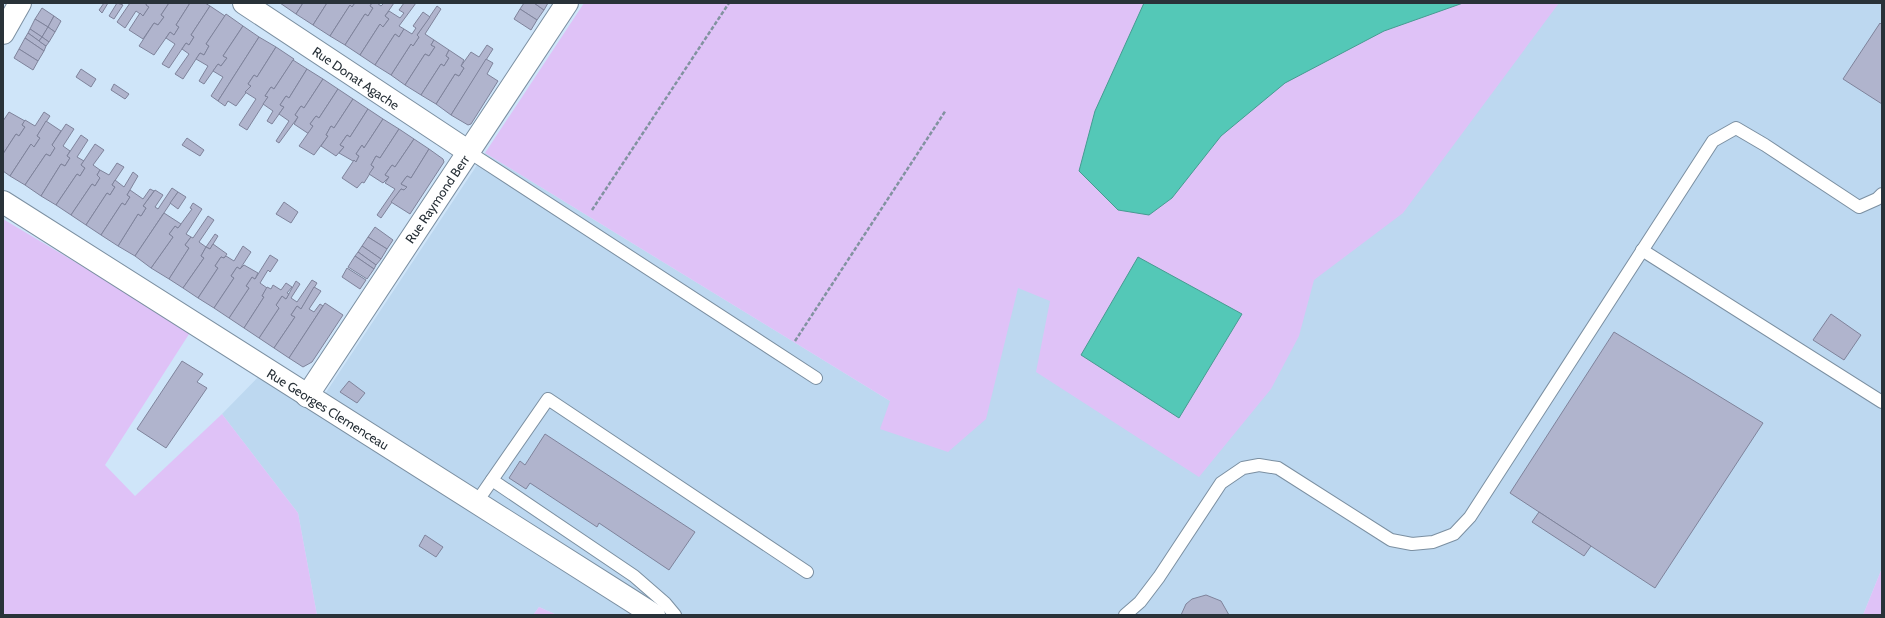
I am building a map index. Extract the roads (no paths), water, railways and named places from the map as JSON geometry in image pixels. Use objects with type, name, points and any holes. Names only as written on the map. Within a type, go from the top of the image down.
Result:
[{"type":"street","points":[[3,33],[20,3]]},
{"type":"street","name":"Rue Donat Agache","points":[[244,3],[469,152]]},
{"type":"street","name":"Rue Raymond Berr","points":[[307,396],[568,3]]},
{"type":"street","name":"Rue Georges Clemenceau","points":[[3,202],[654,615]]},
{"type":"lane","points":[[1125,615],[1140,602],[1159,577],[1221,483],[1244,468],[1259,465],[1278,468],[1391,540],[1412,544],[1433,542],[1454,534],[1470,517],[1713,141],[1736,128],[1765,145],[1860,207],[1877,200],[1882,194]]},
{"type":"lane","points":[[469,152],[816,378]]},
{"type":"lane","points":[[1642,250],[1882,402]]},
{"type":"lane","points":[[476,503],[548,399],[807,572]]},
{"type":"lane","points":[[492,480],[634,576],[665,603],[675,615]]}]
